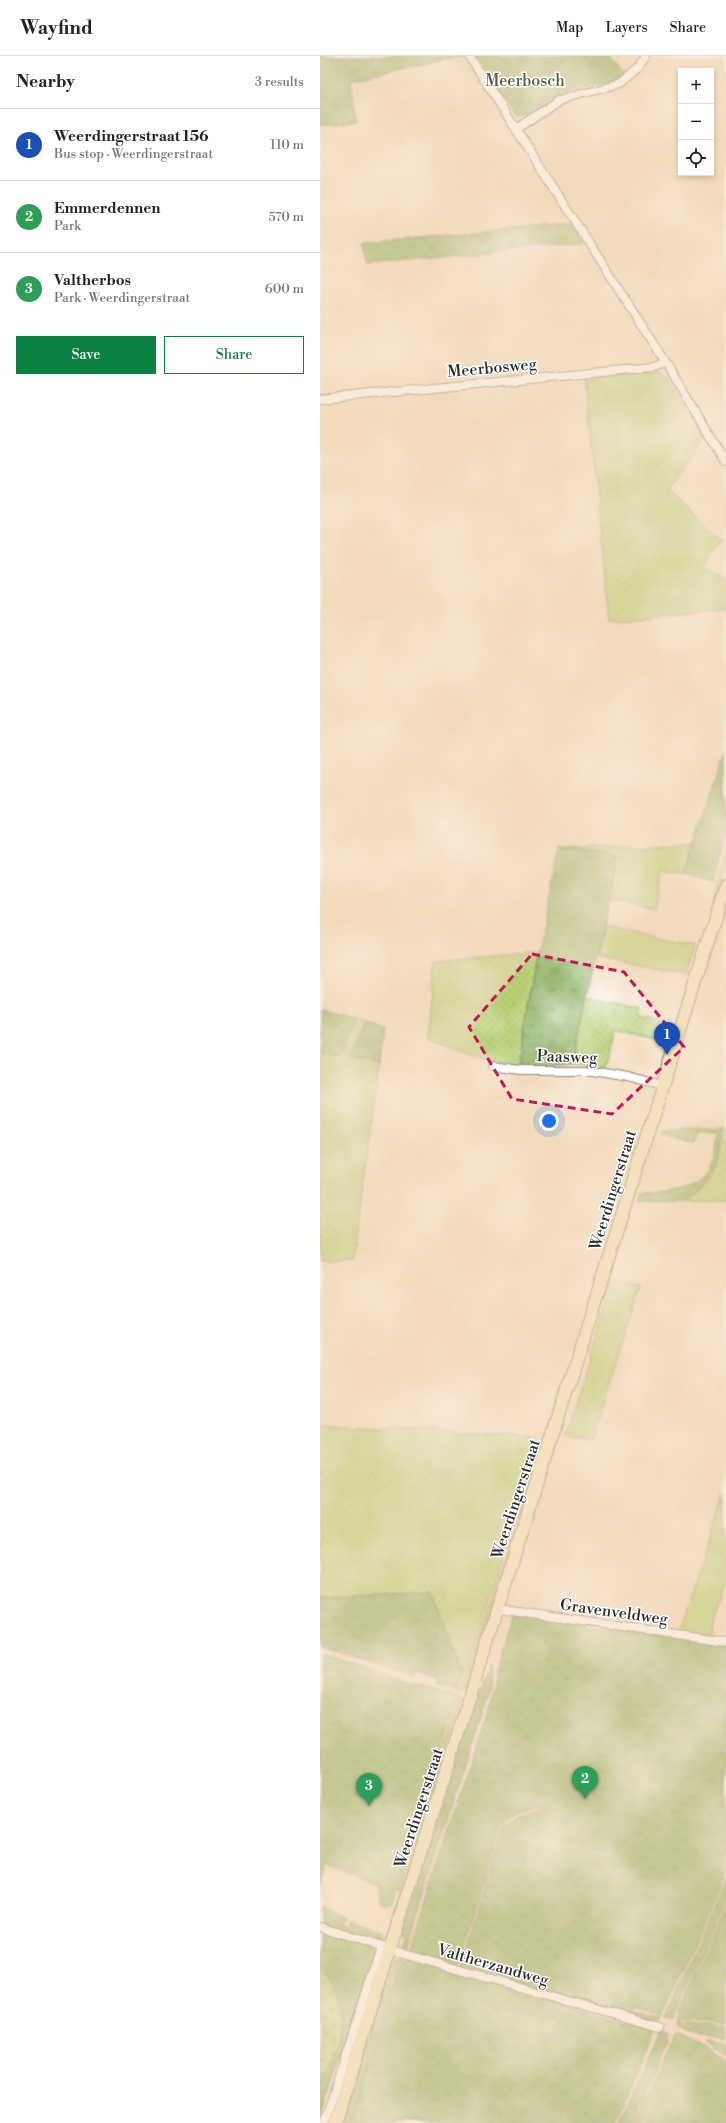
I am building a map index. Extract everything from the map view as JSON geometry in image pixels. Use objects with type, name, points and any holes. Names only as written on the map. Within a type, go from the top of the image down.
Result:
[{"type":"main road","name":"Weerdingerstraat","points":[[335,2123],[386,1949],[498,1610],[726,885]]},
{"type":"street","points":[[469,56],[666,363],[726,462]]},
{"type":"street","points":[[516,129],[560,100],[619,84],[638,68],[646,56]]},
{"type":"street","name":"Meerbosweg","points":[[320,399],[654,367],[666,363]]},
{"type":"street","name":"Paasweg","points":[[493,1066],[521,1070],[587,1070],[628,1077],[662,1086]]},
{"type":"street","name":"Gravenveldweg","points":[[498,1610],[726,1642]]},
{"type":"street","name":"Valtherzandweg","points":[[320,1927],[386,1949],[660,2027]]},
{"type":"street","name":"Weerdingerstraat","points":[[324,2123],[386,1949]]},
{"type":"highlighted area","points":[[532,954],[624,972],[684,1047],[612,1114],[512,1099],[469,1027]]},
{"type":"green space","name":"Meerbosch","points":[[320,56],[461,56],[351,79],[356,121],[320,125]]},
{"type":"green space","name":"Meerbosch","points":[[475,56],[609,56],[624,76],[609,84],[562,93],[524,116],[519,117],[513,114]]},
{"type":"green space","points":[[572,224],[584,244],[367,265],[364,243]]},
{"type":"green space","points":[[659,372],[668,377],[707,438],[666,490],[721,540],[704,567],[726,580],[726,608],[609,619],[584,379]]},
{"type":"green space","points":[[726,751],[726,832],[713,882],[686,874]]},
{"type":"green space","points":[[696,842],[686,874],[663,871],[654,909],[609,900],[618,856],[559,850]]},
{"type":"green space","points":[[559,850],[618,856],[572,1064],[545,1067],[518,1066],[537,952]]},
{"type":"green space","points":[[726,853],[726,870],[713,909],[719,874]]},
{"type":"green space","points":[[603,927],[695,946],[686,975],[596,958]]},
{"type":"green space","points":[[537,952],[518,1066],[472,1056],[428,1037],[436,961]]},
{"type":"green space","points":[[587,996],[642,1009],[641,1018],[670,1025],[664,1042],[616,1030],[606,1068],[572,1064]]},
{"type":"green space","points":[[320,1009],[354,1019],[340,1057],[320,1053]]},
{"type":"green space","points":[[354,1019],[364,1023],[351,1059],[379,1066],[352,1261],[320,1261],[320,1053],[340,1057]]},
{"type":"green space","points":[[364,1023],[383,1030],[379,1066],[351,1059]]},
{"type":"green space","points":[[723,1129],[726,1129],[726,1200],[683,1201],[700,1186],[712,1170],[719,1152]]},
{"type":"green space","points":[[723,1129],[719,1158],[714,1169],[695,1191],[683,1201],[639,1201],[641,1193],[671,1190],[684,1187],[695,1182],[704,1174],[711,1164],[716,1150],[718,1133],[697,1134],[693,1144],[660,1135],[661,1131]]},
{"type":"green space","points":[[615,1281],[641,1288],[590,1440],[565,1436]]},
{"type":"green space","points":[[320,1424],[541,1438],[461,1694],[456,1693],[462,1674],[433,1592],[320,1598]]},
{"type":"green space","points":[[543,1442],[546,1444],[469,1688],[464,1692]]},
{"type":"green space","points":[[726,1492],[726,1581],[710,1620],[709,1636],[678,1631]]},
{"type":"green space","points":[[433,1592],[460,1673],[463,1673],[456,1693],[436,1686],[437,1680],[416,1673],[415,1677],[320,1647],[320,1598]]},
{"type":"green space","points":[[512,1614],[726,1645],[726,1871],[663,2017],[632,2007],[626,2007],[616,2012],[460,1969],[504,1827],[517,1814],[543,1807],[542,1804],[515,1811],[501,1827],[457,1968],[409,1954],[491,1701],[494,1671]]},
{"type":"green space","points":[[320,1653],[413,1685],[460,1698],[399,1890],[396,1889],[392,1902],[386,1904],[378,1902],[376,1884],[327,1865],[320,1886]]},
{"type":"green space","points":[[488,1666],[489,1688],[486,1702],[406,1952],[401,1951],[407,1933],[402,1931]]},
{"type":"green space","points":[[462,1700],[463,1706],[387,1942],[384,1943]]},
{"type":"green space","points":[[726,1877],[726,1898],[673,2020],[666,2018]]},
{"type":"green space","points":[[726,1904],[726,2024],[677,2021],[680,2010]]},
{"type":"green space","points":[[320,1906],[342,1918],[339,1925],[345,1927],[347,1920],[383,1931],[380,1940],[376,1939],[375,1943],[320,1926]]},
{"type":"green space","points":[[320,1929],[371,1947],[373,1952],[320,2119],[320,2097],[340,2035],[340,2023],[320,1971]]},
{"type":"green space","points":[[373,1952],[374,1957],[320,2123],[320,2119]]},
{"type":"green space","points":[[399,1956],[405,1957],[358,2101],[350,2123],[340,2123],[393,1958]]},
{"type":"green space","points":[[407,1958],[655,2029],[616,2123],[352,2123]]},
{"type":"green space","points":[[320,1971],[332,1982],[339,1996],[341,2013],[340,2031],[336,2049],[320,2097]]},
{"type":"green space","points":[[628,2009],[662,2019],[658,2023],[619,2013]]},
{"type":"green space","points":[[677,2024],[726,2027],[726,2039],[691,2036],[680,2029]]},
{"type":"green space","points":[[661,2030],[668,2034],[667,2042],[633,2123],[619,2123]]},
{"type":"green space","points":[[674,2036],[679,2036],[705,2048],[726,2061],[726,2123],[635,2123]]},
{"type":"green space","points":[[704,2043],[726,2043],[726,2056]]},
{"type":"place","name":"Weerdingerstraat 156","points":[[667,1055]]},
{"type":"place","name":"Emmerdennen","points":[[585,1799]]},
{"type":"place","name":"Valtherbos","points":[[369,1806]]}]
